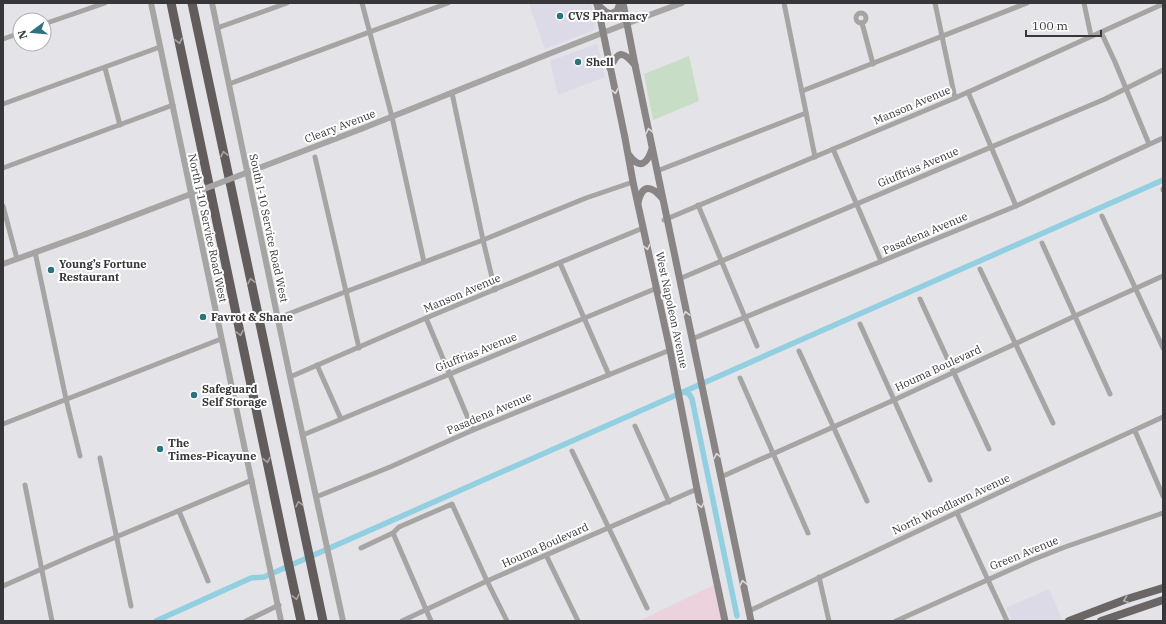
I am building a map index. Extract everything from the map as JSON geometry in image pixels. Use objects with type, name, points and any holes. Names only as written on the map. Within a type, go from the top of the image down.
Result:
[{"type":"highway","points":[[171,3],[301,621]]},
{"type":"highway","points":[[192,3],[323,621]]},
{"type":"highway","points":[[1069,621],[1127,599],[1163,588]]},
{"type":"highway","points":[[1101,621],[1163,600]]},
{"type":"highway","points":[[321,610],[328,621]]},
{"type":"main road","points":[[597,3],[606,12],[612,14],[617,11],[622,3]]},
{"type":"main road","name":"West Napoleon Avenue","points":[[597,3],[725,621]]},
{"type":"main road","name":"West Napoleon Avenue","points":[[622,3],[657,171],[665,219],[692,339],[751,621]]},
{"type":"main road","points":[[610,68],[616,56],[620,54],[626,56],[635,65]]},
{"type":"main road","points":[[628,154],[633,161],[640,164],[647,161],[652,149]]},
{"type":"main road","points":[[638,205],[640,196],[646,188],[653,189],[662,198]]},
{"type":"street","points":[[52,21],[105,3]]},
{"type":"street","name":"North I-10 Service Road West","points":[[151,3],[221,339],[279,605],[281,621]]},
{"type":"street","name":"South I-10 Service Road West","points":[[212,3],[290,377],[344,621]]},
{"type":"street","points":[[217,28],[287,3]]},
{"type":"street","points":[[362,3],[392,117],[424,262]]},
{"type":"street","points":[[229,84],[448,3]]},
{"type":"street","name":"Cleary Avenue","points":[[3,264],[86,234],[361,129],[517,66],[682,3]]},
{"type":"street","points":[[784,3],[816,156]]},
{"type":"street","points":[[935,3],[955,98]]},
{"type":"street","points":[[802,91],[1027,3]]},
{"type":"street","points":[[1084,3],[1091,36]]},
{"type":"street","name":"Manson Avenue","points":[[665,219],[955,98],[1163,4]]},
{"type":"street","points":[[862,23],[873,64]]},
{"type":"street","points":[[1101,32],[1149,144]]},
{"type":"street","points":[[3,104],[160,47]]},
{"type":"street","points":[[105,68],[120,125]]},
{"type":"street","name":"Giuffrias Avenue","points":[[679,279],[1105,99],[1163,70]]},
{"type":"street","points":[[968,92],[1016,206]]},
{"type":"street","points":[[452,93],[495,290]]},
{"type":"street","points":[[3,168],[172,105]]},
{"type":"street","points":[[657,171],[806,113]]},
{"type":"street","name":"Pasadena Avenue","points":[[692,339],[1016,206],[1163,138]]},
{"type":"street","points":[[833,149],[881,262]]},
{"type":"street","points":[[315,157],[358,348]]},
{"type":"street","points":[[278,318],[483,240],[573,203],[633,182]]},
{"type":"street","points":[[698,205],[757,346]]},
{"type":"street","points":[[3,206],[17,259]]},
{"type":"street","points":[[1102,216],[1163,348]]},
{"type":"street","name":"Manson Avenue","points":[[290,377],[426,318],[643,228]]},
{"type":"street","points":[[1042,243],[1110,394]]},
{"type":"street","points":[[35,252],[66,399],[80,456]]},
{"type":"street","points":[[560,262],[609,375]]},
{"type":"street","points":[[980,269],[1053,423]]},
{"type":"street","name":"Houma Boulevard","points":[[721,477],[894,400],[1163,276]]},
{"type":"street","name":"Giuffrias Avenue","points":[[303,435],[657,288]]},
{"type":"street","points":[[920,299],[989,449]]},
{"type":"street","points":[[426,318],[474,430]]},
{"type":"street","points":[[860,324],[930,480]]},
{"type":"street","points":[[3,424],[221,339]]},
{"type":"street","name":"Pasadena Avenue","points":[[316,497],[390,467],[474,430],[670,350]]},
{"type":"street","points":[[799,351],[867,501]]},
{"type":"street","points":[[317,365],[341,419]]},
{"type":"street","points":[[740,378],[808,533]]},
{"type":"street","name":"North Woodlawn Avenue","points":[[749,610],[1163,417]]},
{"type":"street","points":[[635,426],[669,502]]},
{"type":"street","points":[[1135,431],[1163,496]]},
{"type":"street","points":[[572,451],[647,608]]},
{"type":"street","points":[[100,458],[131,606]]},
{"type":"street","points":[[3,586],[252,480]]},
{"type":"street","points":[[25,485],[52,621]]},
{"type":"street","name":"Houma Boulevard","points":[[402,621],[487,581],[697,489]]},
{"type":"street","points":[[361,548],[393,533],[399,527],[452,504],[507,621]]},
{"type":"street","points":[[179,511],[208,580]]},
{"type":"street","points":[[956,513],[1007,621]]},
{"type":"street","name":"Green Avenue","points":[[896,621],[1065,547],[1163,513]]},
{"type":"street","points":[[393,533],[431,621]]},
{"type":"street","points":[[546,555],[578,621]]},
{"type":"street","points":[[819,577],[828,621]]},
{"type":"street","points":[[246,621],[279,605]]},
{"type":"shaded area","points":[[591,3],[596,28],[545,49],[529,4]]},
{"type":"shaded area","points":[[596,44],[598,45],[605,77],[558,95],[550,61]]},
{"type":"shaded area","points":[[714,585],[722,621],[639,621]]},
{"type":"shaded area","points":[[1049,589],[1062,619],[1056,621],[1012,621],[1006,608]]},
{"type":"green space","points":[[689,56],[699,101],[653,120],[644,74]]},
{"type":"waterway","points":[[156,621],[251,578],[264,577],[1163,180]]},
{"type":"waterway","points":[[684,392],[689,394],[692,399],[737,616]]},
{"type":"place","name":"CVS Pharmacy","points":[[560,16]]},
{"type":"place","name":"Shell","points":[[578,62]]},
{"type":"place","name":"Young’s Fortune Restaurant","points":[[51,270]]},
{"type":"place","name":"Favrot & Shane","points":[[203,317]]},
{"type":"place","name":"Safeguard Self Storage","points":[[194,395]]},
{"type":"place","name":"The Times-Picayune","points":[[160,449]]}]
